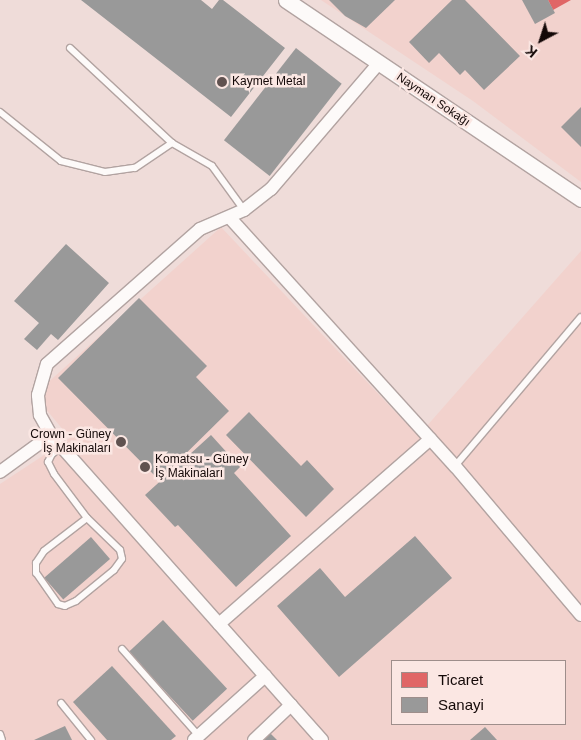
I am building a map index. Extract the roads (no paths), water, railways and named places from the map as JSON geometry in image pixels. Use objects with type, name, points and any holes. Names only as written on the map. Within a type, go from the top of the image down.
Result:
[{"type":"street","name":"Nayman Sokağı","points":[[286,0],[581,199]]},
{"type":"street","points":[[322,740],[51,435],[43,425],[38,406],[40,386],[47,364],[200,229],[230,218],[244,210],[271,189],[380,63]]},
{"type":"street","points":[[230,218],[455,466],[581,615]]},
{"type":"street","points":[[0,472],[51,435]]},
{"type":"street","points":[[219,624],[430,439]]},
{"type":"street","points":[[196,738],[265,676]]},
{"type":"street","points":[[254,740],[291,705]]},
{"type":"lane","points":[[70,48],[172,144],[212,166],[244,210]]},
{"type":"lane","points":[[0,112],[61,161],[105,172],[135,168],[172,144]]},
{"type":"lane","points":[[455,466],[581,317]]},
{"type":"lane","points":[[62,447],[52,454],[48,462],[87,518],[120,550],[122,559],[114,570],[76,601],[65,606],[58,604],[36,573],[36,563],[44,551],[87,518]]},
{"type":"lane","points":[[122,650],[196,738]]},
{"type":"lane","points":[[61,704],[91,740]]},
{"type":"lane","points":[[0,734],[2,740]]},
{"type":"place","name":"Kaymet Metal","points":[[222,82]]},
{"type":"place","name":"Crown - Güney İş Makinaları","points":[[121,442]]},
{"type":"place","name":"Komatsu - Güney İş Makinaları","points":[[145,467]]}]
